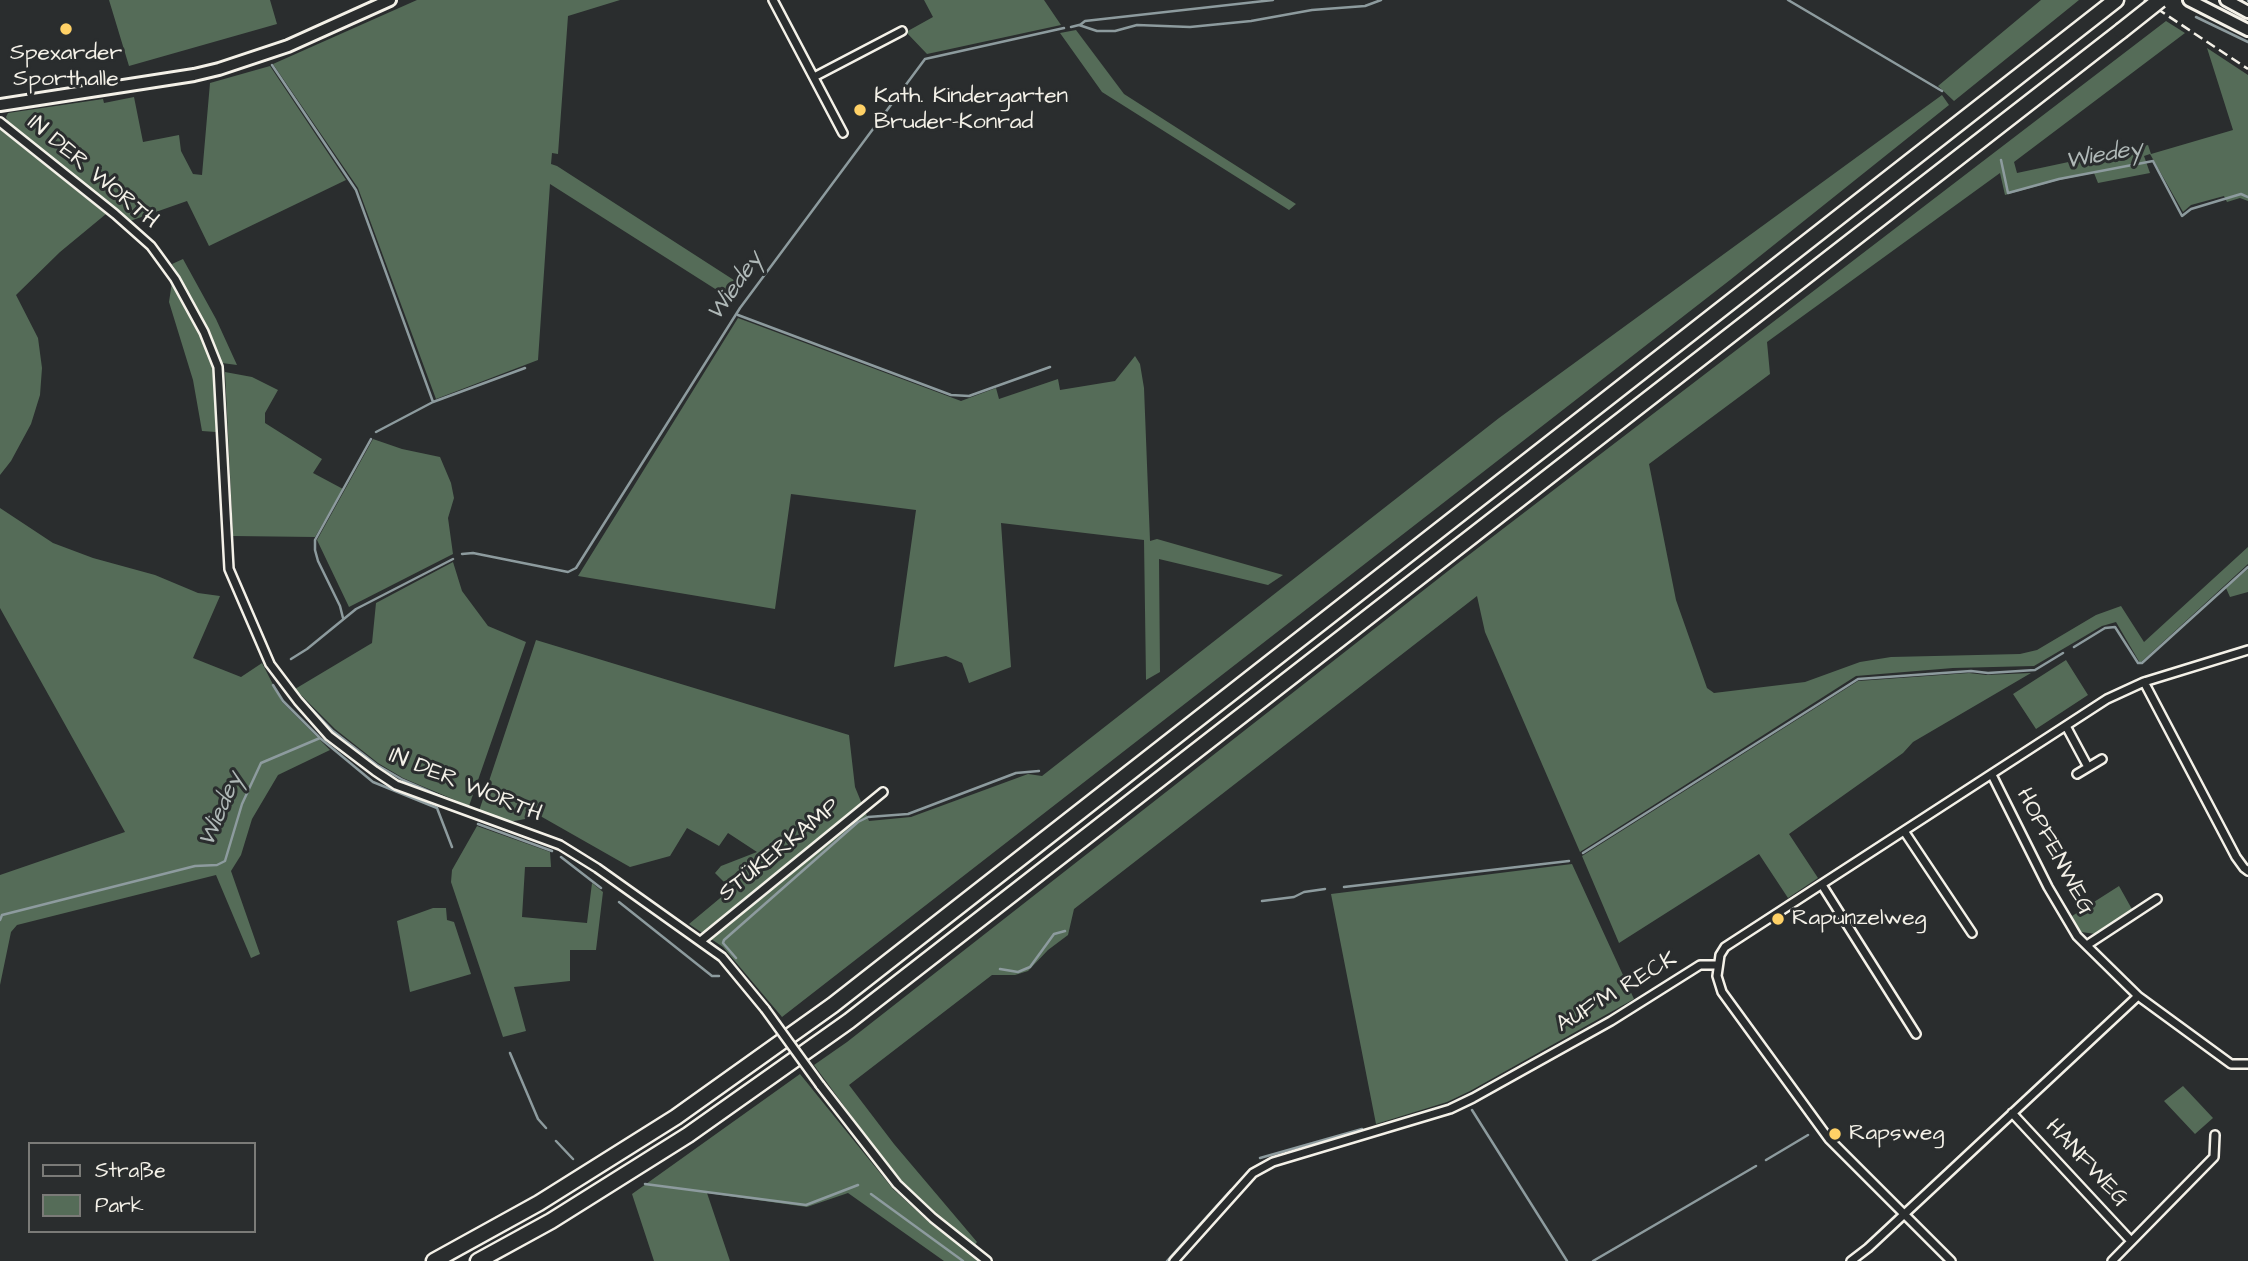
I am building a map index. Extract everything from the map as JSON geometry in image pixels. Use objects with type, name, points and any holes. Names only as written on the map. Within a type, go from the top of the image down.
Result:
[{"type":"highway","points":[[478,1261],[551,1221],[688,1135],[849,1021],[2160,0]]},
{"type":"highway","points":[[434,1261],[539,1203],[665,1124],[833,1004],[2110,5]]},
{"type":"street","points":[[0,105],[219,69],[288,46],[390,0]]},
{"type":"street","points":[[773,0],[843,133]]},
{"type":"street","points":[[2189,0],[2248,30]]},
{"type":"street","points":[[2226,0],[2248,12]]},
{"type":"street","points":[[814,77],[902,31]]},
{"type":"street","name":"IN DER WORTH","points":[[0,122],[115,214],[150,246],[175,279],[204,332],[218,367],[229,569],[270,664],[298,701],[329,736],[396,785],[560,845],[702,940],[737,973],[897,1184],[933,1218],[987,1261]]},
{"type":"street","points":[[1951,1261],[1829,1139],[1722,992],[1717,965],[1726,947],[2107,699],[2144,682],[2248,650]]},
{"type":"street","points":[[2144,682],[2236,857],[2248,870]]},
{"type":"street","points":[[2066,726],[2088,767]]},
{"type":"street","points":[[2077,774],[2102,759]]},
{"type":"street","name":"HOPFENWEG","points":[[1992,775],[2054,898],[2087,946],[2138,996],[2231,1064],[2244,1065]]},
{"type":"street","name":"STÜKERKAMP","points":[[702,940],[883,792]]},
{"type":"street","points":[[1903,831],[1972,933]]},
{"type":"street","points":[[1822,885],[1916,1034]]},
{"type":"street","name":"HOPFENWEG","points":[[2087,946],[2157,899]]},
{"type":"street","name":"AUF'M RECK","points":[[1174,1261],[1253,1173],[1273,1162],[1450,1110],[1611,1021],[1700,965],[1717,965]]},
{"type":"street","points":[[1851,1261],[2138,996]]},
{"type":"street","name":"HANFWEG","points":[[2012,1113],[2131,1241]]},
{"type":"street","points":[[2112,1261],[2214,1157],[2215,1135]]},
{"type":"green space","points":[[109,0],[270,0],[277,24],[129,66]]},
{"type":"green space","points":[[417,0],[620,0],[568,16],[558,154],[552,153],[551,164],[740,284],[731,299],[550,184],[538,360],[436,399],[358,188],[273,64]]},
{"type":"green space","points":[[924,0],[1044,0],[1061,25],[927,54],[906,32],[933,17]]},
{"type":"green space","points":[[2041,0],[2079,0],[1954,101],[1938,86]]},
{"type":"green space","points":[[2166,21],[2185,33],[2014,162],[2017,173],[2148,145],[2151,154],[2233,130],[2207,48],[2248,75],[2248,201],[2240,198],[2227,202],[2224,196],[2191,205],[2183,212],[2150,154],[2144,156],[2150,173],[2098,183],[2094,173],[2005,195],[2000,173],[1767,342],[1770,374],[1649,464],[1676,600],[1707,688],[1714,693],[1805,682],[1860,662],[1891,657],[2020,654],[2037,650],[2096,615],[2121,606],[2144,642],[2248,547],[2248,564],[2140,663],[2116,622],[2102,626],[2034,666],[1953,668],[1856,676],[1580,852],[1485,632],[1477,596],[1074,909],[1068,935],[1048,950],[1028,971],[1015,975],[992,975],[849,1085],[894,1144],[977,1242],[974,1246],[936,1216],[900,1182],[814,1065],[847,1042],[1457,564]]},
{"type":"green space","points":[[1076,30],[1124,94],[1296,204],[1289,210],[1102,92],[1060,33]]},
{"type":"green space","points":[[270,66],[346,180],[209,246],[187,201],[130,221],[8,122],[6,117],[8,113],[103,99],[104,103],[134,97],[143,142],[179,135],[181,151],[193,174],[202,175],[210,83]]},
{"type":"green space","points":[[1942,95],[1949,105],[1730,280],[782,1017],[723,947],[689,924],[731,889],[715,873],[721,866],[757,852],[728,833],[719,846],[687,828],[670,856],[630,867],[535,813],[525,819],[509,822],[479,811],[536,640],[849,735],[855,787],[869,821],[911,817],[1028,774],[1042,776],[1499,418]]},
{"type":"green space","points":[[0,128],[106,214],[60,252],[16,295],[38,338],[42,368],[40,395],[31,424],[11,461],[0,475]]},
{"type":"green space","points":[[183,259],[216,319],[237,365],[222,363],[210,332],[172,264]]},
{"type":"green space","points":[[172,282],[201,335],[214,368],[216,432],[202,431],[193,380],[169,302]]},
{"type":"green space","points":[[738,318],[961,401],[996,388],[999,399],[1058,379],[1060,390],[1115,381],[1135,356],[1140,364],[1144,388],[1150,541],[1157,539],[1283,575],[1268,585],[1159,559],[1160,672],[1146,680],[1144,540],[1001,523],[1011,667],[969,683],[962,663],[946,656],[894,667],[916,510],[791,494],[775,609],[578,576]]},
{"type":"green space","points":[[225,372],[252,377],[278,390],[265,413],[265,423],[322,459],[313,473],[343,489],[315,537],[233,536]]},
{"type":"green space","points":[[373,439],[402,449],[440,457],[454,498],[448,518],[453,554],[349,607],[317,540]]},
{"type":"green space","points":[[0,508],[53,543],[93,558],[155,575],[198,593],[220,596],[193,658],[241,677],[262,663],[282,702],[330,750],[278,775],[252,819],[241,855],[231,871],[260,954],[251,958],[216,875],[17,925],[11,932],[0,985],[0,875],[125,832],[0,608]]},
{"type":"green space","points":[[453,562],[462,591],[488,626],[526,642],[469,806],[403,778],[378,763],[335,729],[295,689],[372,643],[376,603]]},
{"type":"green space","points":[[2248,569],[2248,592],[2230,597],[2226,588]]},
{"type":"green space","points":[[2066,660],[2088,695],[2036,729],[2013,694]]},
{"type":"green space","points":[[1969,673],[2031,673],[1913,742],[1903,753],[1789,834],[1818,878],[1788,898],[1759,854],[1619,943],[1582,856],[1858,681]]},
{"type":"green space","points":[[477,826],[550,852],[551,867],[525,867],[522,917],[587,923],[592,883],[603,892],[596,950],[570,950],[570,981],[514,987],[526,1031],[503,1037],[451,882],[452,870]]},
{"type":"green space","points":[[1572,864],[1634,999],[1470,1091],[1447,1102],[1376,1124],[1331,894]]},
{"type":"green space","points":[[2119,886],[2133,911],[2096,934],[2081,932],[2072,916]]},
{"type":"green space","points":[[433,908],[446,908],[447,920],[454,922],[471,974],[410,992],[397,921]]},
{"type":"green space","points":[[800,1074],[893,1189],[930,1223],[980,1261],[944,1261],[848,1193],[807,1207],[707,1193],[730,1261],[654,1261],[632,1194]]},
{"type":"green space","points":[[2183,1086],[2213,1118],[2195,1134],[2164,1101]]},
{"type":"waterway","points":[[1080,25],[1085,21],[1273,0]]},
{"type":"waterway","name":"Wiedey","points":[[1071,27],[1079,25],[1097,31],[1115,31],[1137,25],[1190,27],[1251,21],[1312,10],[1365,6],[1381,0]]},
{"type":"waterway","name":"Wiedey","points":[[1788,0],[1942,91]]},
{"type":"waterway","points":[[2196,17],[2248,42]]},
{"type":"waterway","name":"Wiedey","points":[[462,554],[473,553],[568,572],[576,568],[740,308],[925,59],[1064,28]]},
{"type":"waterway","points":[[272,65],[356,190],[433,402],[376,432]]},
{"type":"waterway","name":"Wiedey","points":[[2001,160],[2008,193],[2059,179],[2153,161],[2182,216],[2191,209],[2241,194],[2248,197]]},
{"type":"waterway","points":[[738,315],[951,395],[969,396],[1050,367]]},
{"type":"waterway","points":[[433,402],[525,368]]},
{"type":"waterway","points":[[343,618],[318,561],[315,540],[371,439]]},
{"type":"waterway","name":"Wiedey","points":[[291,659],[356,609],[453,559]]},
{"type":"waterway","points":[[2074,647],[2105,628],[2115,627],[2138,663],[2142,663],[2248,567]]},
{"type":"waterway","points":[[1583,853],[1858,679],[1971,671],[1988,673],[2035,670],[2063,653]]},
{"type":"waterway","points":[[273,685],[283,701],[320,738],[373,782],[437,808],[452,847]]},
{"type":"waterway","points":[[302,699],[333,731],[377,765],[403,780],[463,806]]},
{"type":"waterway","name":"Wiedey","points":[[0,920],[2,915],[195,866],[217,865],[225,861],[242,804],[261,763],[320,738]]},
{"type":"waterway","points":[[736,958],[723,943],[724,940],[858,822],[868,817],[908,814],[1016,773],[1039,771]]},
{"type":"waterway","points":[[478,824],[552,851]]},
{"type":"waterway","points":[[561,857],[601,888]]},
{"type":"waterway","points":[[1344,887],[1569,861]]},
{"type":"waterway","points":[[1262,901],[1325,889]]},
{"type":"waterway","points":[[619,902],[712,976],[719,976]]},
{"type":"waterway","points":[[1000,969],[1018,972],[1030,967],[1054,934],[1065,931]]},
{"type":"waterway","points":[[510,1053],[538,1119],[546,1128]]},
{"type":"waterway","points":[[1472,1110],[1567,1261]]},
{"type":"waterway","points":[[1260,1158],[1362,1129]]},
{"type":"waterway","points":[[1766,1160],[1808,1135]]},
{"type":"waterway","points":[[556,1141],[573,1159]]},
{"type":"waterway","points":[[1593,1261],[1756,1166]]},
{"type":"waterway","points":[[645,1184],[806,1205],[858,1185]]},
{"type":"waterway","points":[[1167,1261],[1231,1190]]},
{"type":"waterway","points":[[871,1194],[963,1261]]},
{"type":"railway","points":[[2144,0],[2248,69]]},
{"type":"place","name":"Spexarder Sporthalle","points":[[66,29]]},
{"type":"place","name":"Kath. Kindergarten Bruder-Konrad","points":[[860,110]]},
{"type":"place","name":"Rapunzelweg","points":[[1778,919]]},
{"type":"place","name":"Rapsweg","points":[[1835,1134]]}]
